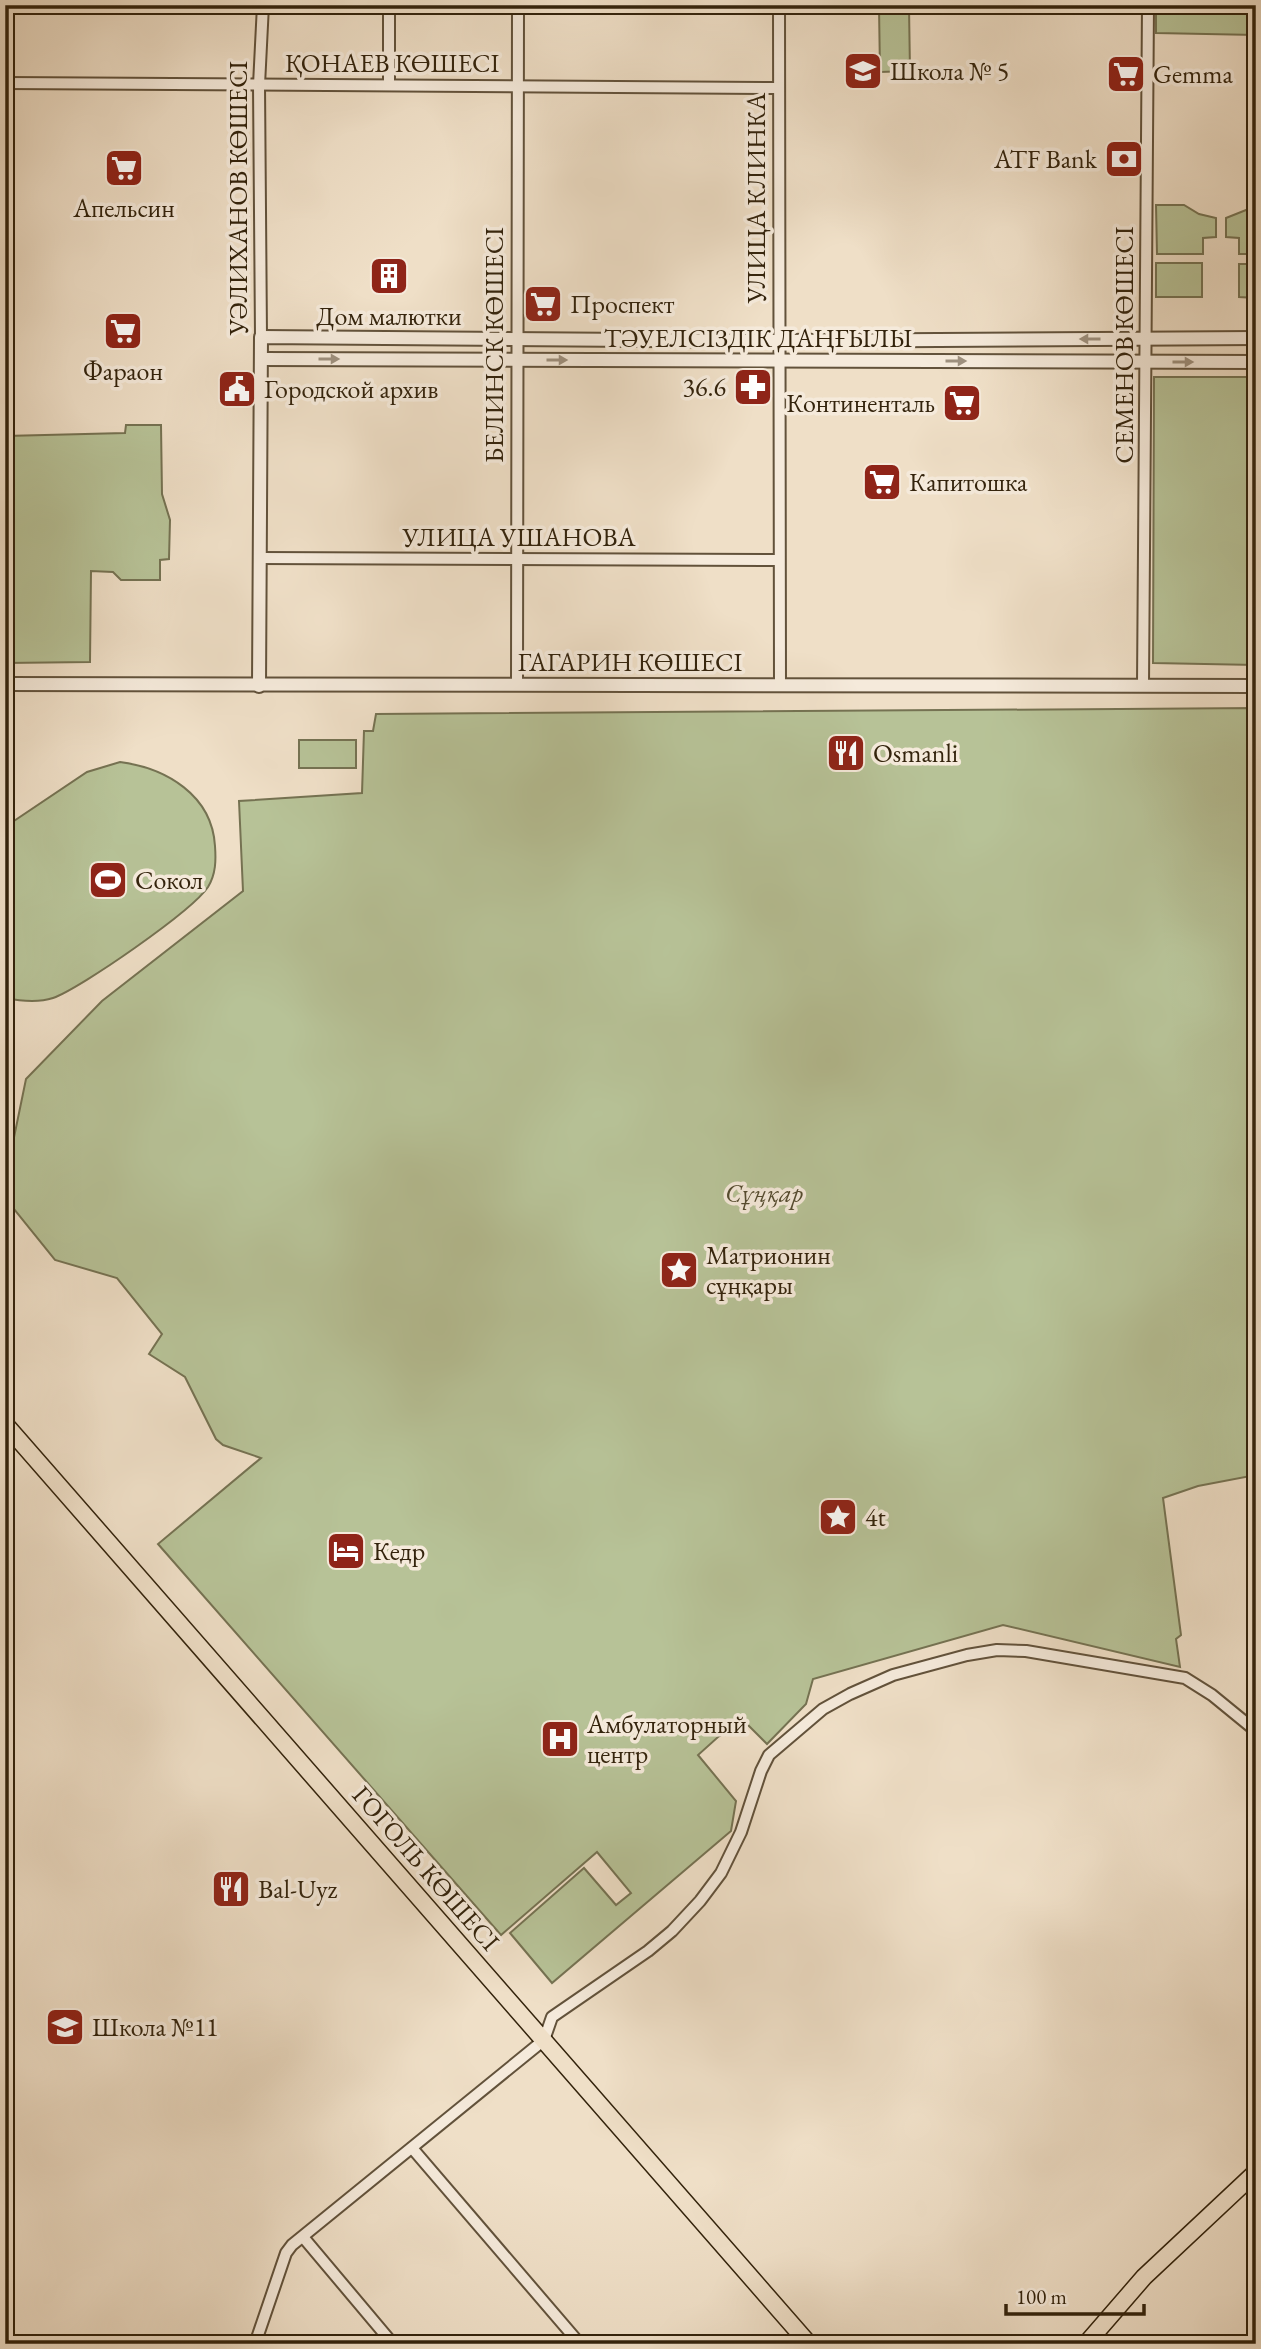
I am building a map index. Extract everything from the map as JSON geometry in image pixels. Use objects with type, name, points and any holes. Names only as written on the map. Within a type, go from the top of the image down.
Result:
[{"type":"main road","name":"ГОГОЛЬ КӨШЕСІ","points":[[5,1424],[809,2344]]},
{"type":"main road","points":[[1086,2344],[1144,2277],[1256,2172]]},
{"type":"street","name":"УӘЛИХАНОВ КӨШЕСІ","points":[[258,686],[261,359],[259,85],[263,5]]},
{"type":"street","points":[[389,5],[389,85]]},
{"type":"street","name":"БЕЛИНСК КӨШЕСІ","points":[[517,685],[518,5]]},
{"type":"street","name":"УЛИЦА КЛИНКА","points":[[779,5],[780,684]]},
{"type":"street","name":"СЕМЕНОВ КӨШЕСІ","points":[[1143,685],[1148,362],[1148,5]]},
{"type":"street","name":"ҚОНАЕВ КӨШЕСІ","points":[[5,83],[779,88]]},
{"type":"street","name":"ТӘУЕЛСІЗДІК ДАҢҒЫЛЫ","points":[[261,337],[779,341],[1256,338]]},
{"type":"street","name":"ТӘУЕЛСІЗДІК ДАҢҒЫЛЫ","points":[[261,359],[1256,362]]},
{"type":"street","name":"УЛИЦА УШАНОВА","points":[[259,558],[779,560]]},
{"type":"street","name":"ГАГАРИН КӨШЕСІ","points":[[5,684],[1256,685]]},
{"type":"street","points":[[255,2344],[286,2253],[544,2040],[552,2017],[664,1938],[700,1901],[720,1873],[741,1832],[769,1755],[823,1709],[894,1675],[967,1655],[997,1650],[1026,1651],[1185,1678],[1212,1695],[1256,1731]]},
{"type":"street","points":[[412,2148],[580,2344]]},
{"type":"street","points":[[303,2237],[393,2344]]},
{"type":"green space","points":[[1156,5],[1256,5],[1256,35],[1156,33]]},
{"type":"green space","points":[[879,7],[909,7],[910,71],[880,72]]},
{"type":"green space","points":[[1156,205],[1184,205],[1199,214],[1216,218],[1216,237],[1203,238],[1203,254],[1157,254]]},
{"type":"green space","points":[[1256,206],[1256,254],[1239,254],[1239,238],[1226,237],[1226,218]]},
{"type":"green space","points":[[1156,263],[1202,263],[1202,297],[1156,297]]},
{"type":"green space","points":[[1239,264],[1256,264],[1256,298],[1239,297]]},
{"type":"green space","points":[[1154,377],[1256,377],[1256,665],[1153,663]]},
{"type":"green space","points":[[126,425],[161,425],[162,494],[170,520],[169,559],[160,560],[160,580],[121,580],[113,572],[91,571],[90,662],[5,663],[5,436],[125,433]]},
{"type":"green space","name":"Сұңқар","points":[[1256,708],[1256,1475],[1198,1486],[1163,1498],[1181,1635],[1176,1639],[1180,1667],[1003,1625],[813,1679],[806,1704],[767,1744],[745,1722],[718,1737],[698,1755],[736,1801],[731,1831],[552,1983],[510,1933],[584,1868],[616,1905],[631,1893],[597,1852],[501,1935],[158,1544],[261,1458],[223,1445],[216,1439],[185,1377],[149,1354],[162,1334],[117,1278],[55,1260],[5,1198],[5,1181],[26,1079],[102,1001],[243,891],[239,801],[362,793],[364,731],[373,731],[376,714]]},
{"type":"green space","points":[[299,740],[356,740],[356,768],[299,768]]},
{"type":"green space","name":"Сокол","points":[[120,762],[154,770],[184,787],[196,799],[212,828],[215,862],[211,882],[181,913],[87,980],[53,998],[41,1001],[5,998],[5,827],[87,772]]},
{"type":"place","name":"Школа № 5","points":[[863,71]]},
{"type":"place","name":"Gemma","points":[[1126,74]]},
{"type":"place","name":"ATF Bank","points":[[1124,159]]},
{"type":"place","name":"Апельсин","points":[[124,168]]},
{"type":"place","name":"Дом малютки","points":[[389,276]]},
{"type":"place","name":"Проспект","points":[[543,304]]},
{"type":"place","name":"Фараон","points":[[123,331]]},
{"type":"place","name":"36.6","points":[[753,387]]},
{"type":"place","name":"Городской архив","points":[[237,389]]},
{"type":"place","name":"Континенталь","points":[[962,403]]},
{"type":"place","name":"Капитошка","points":[[882,482]]},
{"type":"place","name":"Osmanli","points":[[846,753]]},
{"type":"place","name":"Сокол","points":[[108,880]]},
{"type":"place","name":"Матрионин сұңқары","points":[[679,1270]]},
{"type":"place","name":"4t","points":[[838,1517]]},
{"type":"place","name":"Кедр","points":[[346,1551]]},
{"type":"place","name":"Амбулаторный центр","points":[[560,1739]]},
{"type":"place","name":"Bal-Uyz","points":[[231,1889]]},
{"type":"place","name":"Школа №11","points":[[65,2027]]}]
